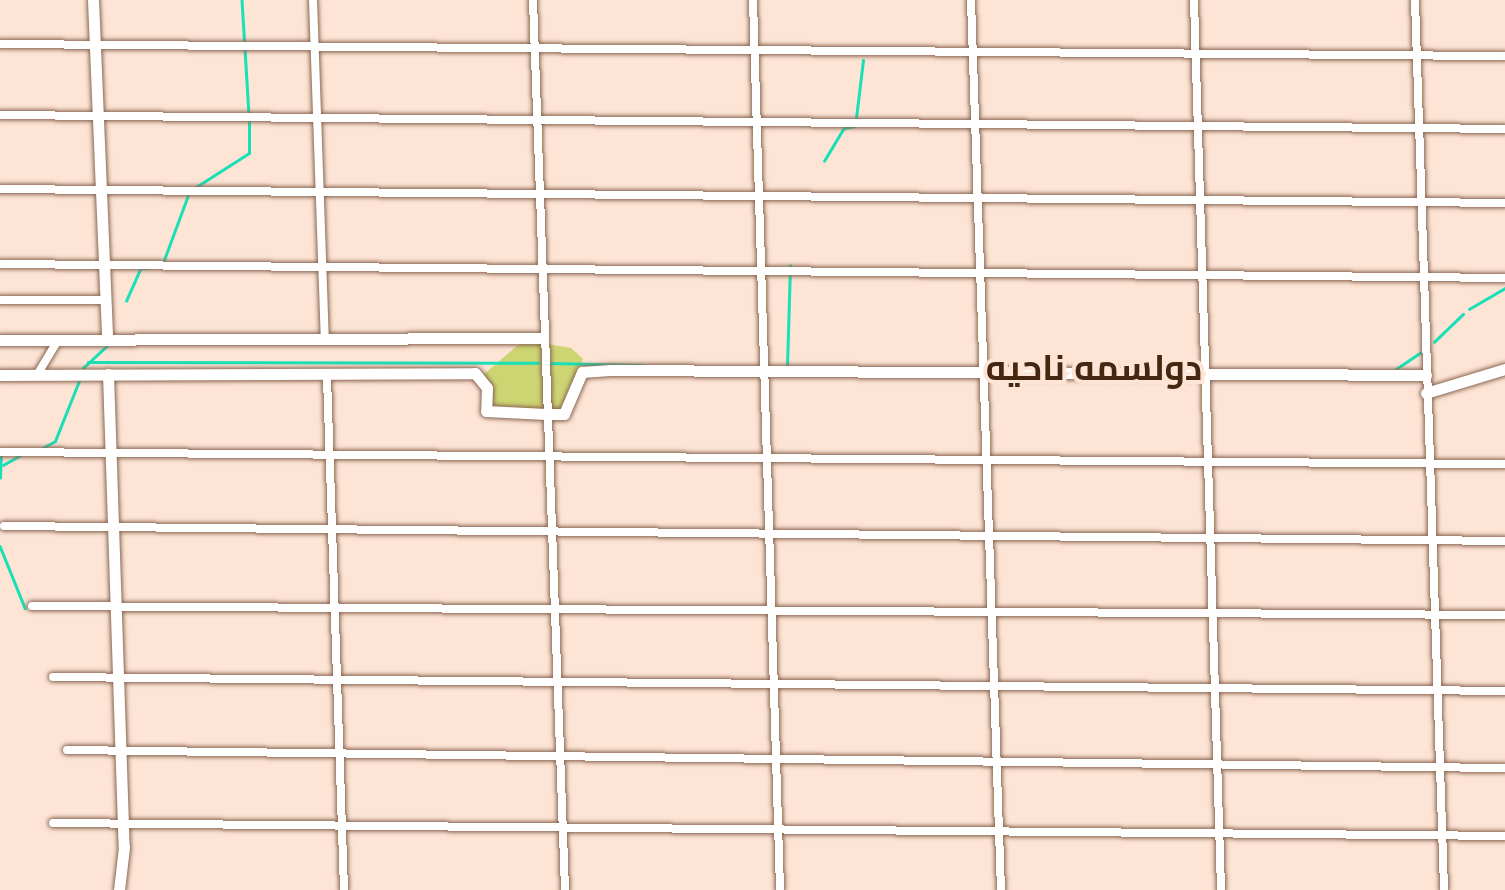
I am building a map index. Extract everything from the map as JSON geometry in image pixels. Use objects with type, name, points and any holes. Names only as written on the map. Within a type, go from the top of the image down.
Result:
[{"type":"street","points":[[94,0],[106,340]]},
{"type":"street","points":[[314,0],[325,341]]},
{"type":"street","points":[[533,0],[564,890]]},
{"type":"street","points":[[753,0],[780,890]]},
{"type":"street","points":[[971,0],[1002,890]]},
{"type":"street","points":[[1194,0],[1221,890]]},
{"type":"street","points":[[1415,0],[1444,890]]},
{"type":"street","points":[[0,44],[756,54],[974,51],[1505,56]]},
{"type":"street","points":[[0,116],[1505,129]]},
{"type":"street","points":[[0,189],[1505,203]]},
{"type":"street","points":[[0,264],[1203,272],[1505,278]]},
{"type":"street","points":[[0,300],[105,300]]},
{"type":"street","points":[[0,340],[542,338]]},
{"type":"street","points":[[38,375],[59,340]]},
{"type":"street","points":[[1426,392],[1505,369]]},
{"type":"street","points":[[0,375],[327,377],[474,373],[488,388],[486,410],[564,414],[582,372],[1426,375]]},
{"type":"street","points":[[108,374],[123,826],[119,890]]},
{"type":"street","points":[[327,377],[344,890]]},
{"type":"street","points":[[0,452],[1505,464]]},
{"type":"street","points":[[4,526],[1505,540]]},
{"type":"street","points":[[32,606],[1505,615]]},
{"type":"street","points":[[53,676],[1505,691]]},
{"type":"street","points":[[67,750],[1505,768]]},
{"type":"street","points":[[53,823],[1505,836]]},
{"type":"green space","points":[[524,340],[571,348],[583,359],[561,411],[490,407],[484,374]]},
{"type":"waterway","points":[[242,0],[249,113]]},
{"type":"waterway","points":[[856,118],[863,60]]},
{"type":"waterway","points":[[196,187],[249,153],[249,121]]},
{"type":"waterway","points":[[824,161],[844,128],[855,126]]},
{"type":"waterway","points":[[164,260],[188,195]]},
{"type":"waterway","points":[[787,367],[790,266]]},
{"type":"waterway","points":[[126,301],[140,269],[149,269]]},
{"type":"waterway","points":[[1469,309],[1505,288]]},
{"type":"waterway","points":[[1434,342],[1463,314]]},
{"type":"waterway","points":[[83,368],[107,346]]},
{"type":"waterway","points":[[1396,369],[1420,353]]},
{"type":"waterway","points":[[88,362],[538,363]]},
{"type":"waterway","points":[[551,363],[643,365]]},
{"type":"waterway","points":[[39,450],[55,441],[79,381]]},
{"type":"waterway","points":[[0,478],[1,455]]},
{"type":"waterway","points":[[3,465],[21,455]]},
{"type":"waterway","points":[[0,546],[25,608]]},
{"type":"district","name":"دولسمه ناحیه","points":[[1094,368]]}]
